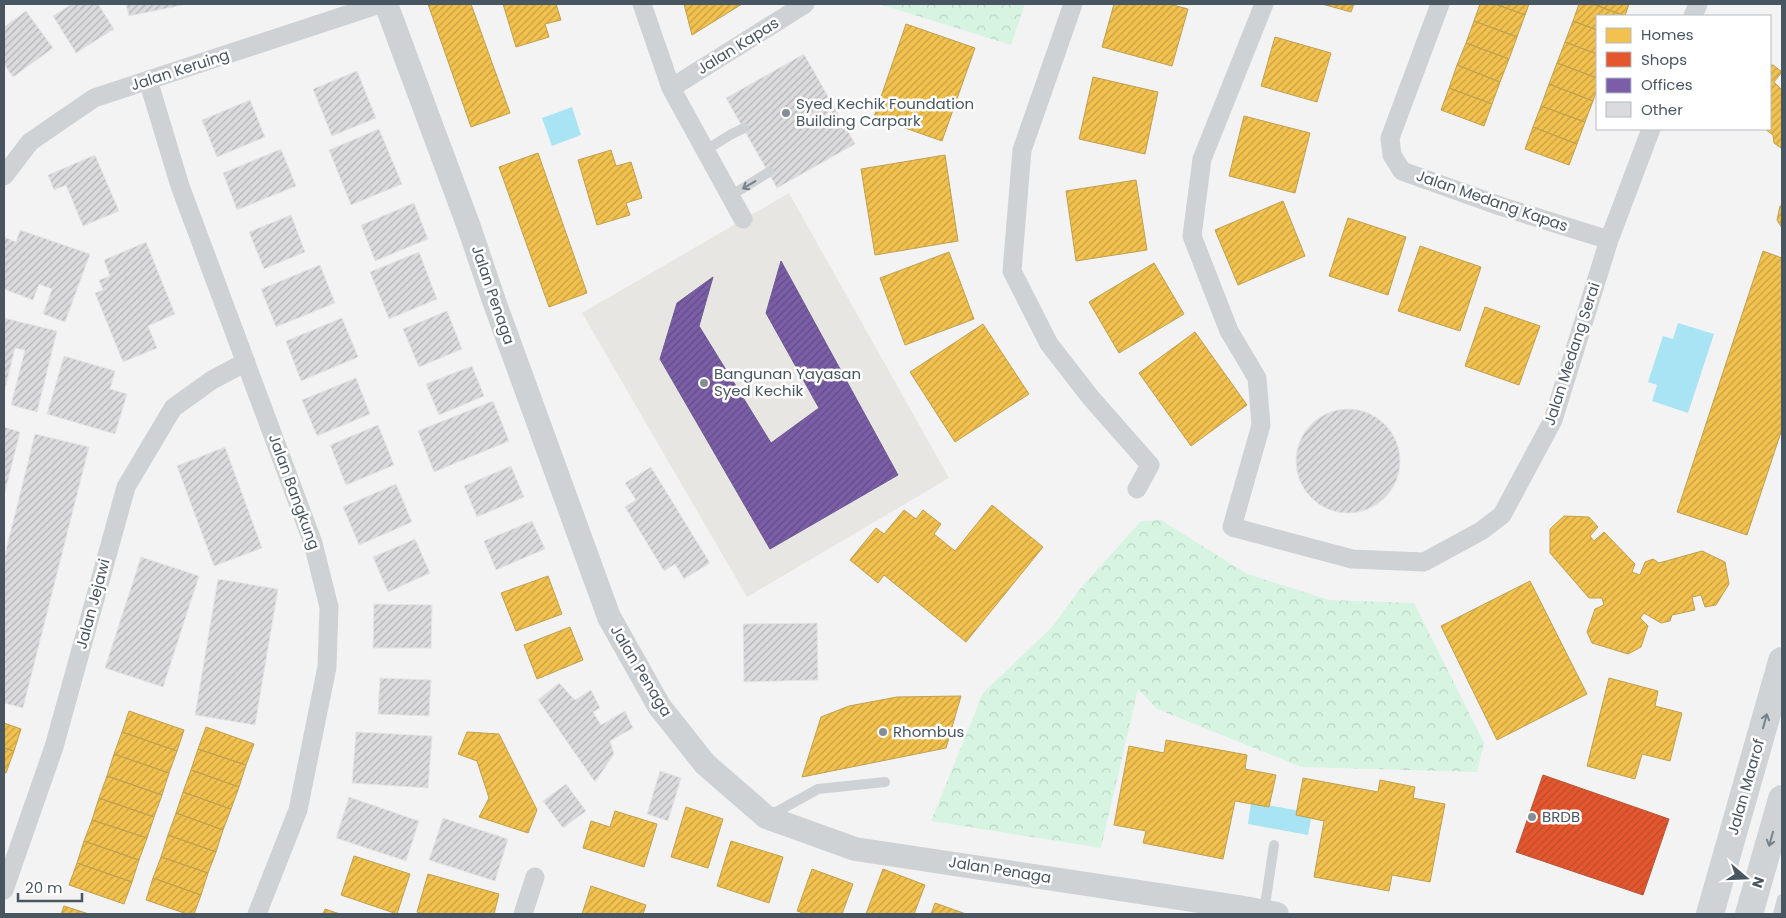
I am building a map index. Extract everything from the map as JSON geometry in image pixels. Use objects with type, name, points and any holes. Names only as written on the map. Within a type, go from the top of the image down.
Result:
[{"type":"main road","name":"Jalan Maarof","points":[[1710,914],[1782,661]]},
{"type":"main road","points":[[1749,914],[1782,799]]},
{"type":"main road","points":[[1693,914],[1702,904],[1722,869]]},
{"type":"street","name":"Jalan Keruing","points":[[4,176],[30,142],[94,98],[380,4]]},
{"type":"street","name":"Jalan Penaga","points":[[386,4],[469,227],[609,617],[659,706],[706,764],[766,818],[855,849],[1237,910],[1270,913]]},
{"type":"street","points":[[642,4],[671,88],[743,219]]},
{"type":"street","name":"Jalan Kapas","points":[[671,88],[805,4]]},
{"type":"street","points":[[1073,4],[1022,150],[1012,271],[1049,344],[1091,398],[1150,465],[1136,489]]},
{"type":"street","name":"Jalan Medang Serai","points":[[1264,4],[1202,159],[1192,236],[1229,331],[1258,378],[1261,425],[1232,527],[1352,559],[1424,562],[1481,531],[1502,515],[1553,420],[1609,240],[1651,130]]},
{"type":"street","name":"Jalan Medang Kapas","points":[[1440,4],[1390,138],[1392,156],[1402,171],[1503,207],[1609,240]]},
{"type":"street","name":"Jalan Bangkung","points":[[148,80],[180,186],[313,543],[329,607],[327,667],[298,810],[257,914]]},
{"type":"street","name":"Jalan Jejawi","points":[[4,890],[54,747],[126,487],[173,408],[212,380],[246,362]]},
{"type":"street","points":[[523,914],[535,877]]},
{"type":"lane","points":[[706,150],[744,128]]},
{"type":"lane","points":[[730,196],[769,172]]},
{"type":"lane","points":[[766,818],[818,789],[885,782]]},
{"type":"lane","points":[[1270,913],[1274,845]]},
{"type":"lane","points":[[1778,914],[1782,899]]},
{"type":"shaded area","points":[[789,193],[949,478],[747,597],[582,313]]},
{"type":"green space","points":[[879,4],[1025,4],[1011,45]]},
{"type":"green space","points":[[1161,520],[1247,574],[1330,600],[1414,603],[1484,743],[1477,772],[1301,767],[1157,709],[1138,689],[1101,848],[931,821],[983,693],[1051,628],[1080,589],[1141,521]]},
{"type":"water","points":[[572,107],[581,135],[552,146],[542,118]]},
{"type":"water","points":[[1678,323],[1714,334],[1688,413],[1652,401],[1657,385],[1648,382],[1663,336],[1673,339]]},
{"type":"water","points":[[1251,802],[1312,813],[1308,835],[1248,824]]},
{"type":"building: Homes","points":[[428,4],[471,4],[510,113],[471,127]]},
{"type":"building: Homes","points":[[503,4],[556,4],[561,20],[545,24],[549,37],[516,47]]},
{"type":"building: Homes","points":[[684,4],[742,4],[692,35]]},
{"type":"building: Homes","points":[[1114,4],[1169,4],[1188,9],[1172,66],[1102,47]]},
{"type":"building: Homes","points":[[1322,4],[1354,4],[1351,12]]},
{"type":"building: Homes","points":[[1480,4],[1495,4],[1525,15],[1517,37],[1474,21]]},
{"type":"building: Homes","points":[[1495,4],[1529,4],[1525,15]]},
{"type":"building: Homes","points":[[1579,4],[1593,4],[1622,15],[1596,15],[1596,30],[1573,21]]},
{"type":"building: Homes","points":[[1593,4],[1629,4],[1625,15]]},
{"type":"building: Homes","points":[[1474,21],[1517,37],[1509,59],[1466,43]]},
{"type":"building: Homes","points":[[1573,21],[1596,30],[1596,54],[1565,42]]},
{"type":"building: Homes","points":[[906,24],[975,48],[942,141],[874,117]]},
{"type":"building: Homes","points":[[1275,37],[1331,53],[1317,102],[1261,86]]},
{"type":"building: Homes","points":[[1565,42],[1596,54],[1596,78],[1557,63]]},
{"type":"building: Homes","points":[[1466,43],[1509,59],[1500,82],[1457,65]]},
{"type":"building: Homes","points":[[1557,63],[1596,78],[1596,92],[1593,101],[1549,84]]},
{"type":"building: Homes","points":[[1457,65],[1500,82],[1492,104],[1449,88]]},
{"type":"building: Homes","points":[[1771,65],[1782,72],[1774,82],[1781,89],[1782,87],[1782,148],[1774,143],[1773,135],[1766,130],[1771,130]]},
{"type":"building: Homes","points":[[1093,77],[1158,92],[1145,154],[1079,139]]},
{"type":"building: Homes","points":[[1549,84],[1593,101],[1585,122],[1541,106]]},
{"type":"building: Homes","points":[[1449,88],[1492,104],[1484,126],[1441,110]]},
{"type":"building: Homes","points":[[1541,106],[1585,122],[1577,144],[1533,127]]},
{"type":"building: Homes","points":[[1244,116],[1310,133],[1295,193],[1229,176]]},
{"type":"building: Homes","points":[[1533,127],[1577,144],[1569,165],[1525,149]]},
{"type":"building: Homes","points":[[611,150],[616,166],[631,162],[642,198],[626,203],[630,215],[597,225],[578,160]]},
{"type":"building: Homes","points":[[538,153],[587,293],[549,307],[499,167]]},
{"type":"building: Homes","points":[[945,155],[958,241],[875,255],[861,169]]},
{"type":"building: Homes","points":[[1136,180],[1147,250],[1076,261],[1066,191]]},
{"type":"building: Homes","points":[[1283,201],[1305,256],[1238,285],[1215,230]]},
{"type":"building: Homes","points":[[1780,206],[1782,206],[1782,228],[1777,220]]},
{"type":"building: Homes","points":[[1348,218],[1406,237],[1388,295],[1329,276]]},
{"type":"building: Homes","points":[[1420,246],[1481,267],[1460,331],[1398,311]]},
{"type":"building: Homes","points":[[1763,251],[1782,258],[1782,429],[1747,535],[1677,512]]},
{"type":"building: Homes","points":[[949,252],[974,319],[905,345],[880,278]]},
{"type":"building: Homes","points":[[1154,263],[1184,314],[1119,353],[1089,302]]},
{"type":"building: Homes","points":[[1485,307],[1540,326],[1519,385],[1465,366]]},
{"type":"building: Homes","points":[[983,324],[1029,394],[955,442],[910,372]]},
{"type":"building: Homes","points":[[1195,332],[1247,405],[1191,446],[1139,373]]},
{"type":"building: Homes","points":[[992,505],[1043,547],[966,642],[884,575],[878,583],[850,560],[876,528],[884,534],[904,510],[916,519],[923,510],[941,524],[934,534],[955,551]]},
{"type":"building: Homes","points":[[1564,516],[1589,517],[1598,527],[1590,536],[1594,541],[1604,532],[1635,564],[1632,572],[1640,575],[1645,562],[1653,559],[1659,563],[1702,551],[1725,562],[1729,584],[1716,605],[1705,607],[1701,595],[1692,597],[1695,610],[1672,615],[1670,621],[1661,623],[1644,613],[1640,618],[1648,626],[1641,647],[1628,654],[1592,643],[1587,632],[1595,609],[1604,605],[1602,598],[1589,598],[1550,553],[1550,529]]},
{"type":"building: Homes","points":[[548,576],[562,614],[516,631],[501,593]]},
{"type":"building: Homes","points":[[1530,581],[1587,694],[1497,740],[1441,626]]},
{"type":"building: Homes","points":[[570,627],[583,660],[537,679],[524,645]]},
{"type":"building: Homes","points":[[1609,678],[1658,691],[1655,706],[1682,713],[1670,761],[1642,754],[1635,779],[1587,766]]},
{"type":"building: Homes","name":"Rhombus","points":[[961,696],[946,748],[802,777],[821,717],[849,706],[897,697]]},
{"type":"building: Homes","points":[[129,711],[184,730],[177,751],[122,732]]},
{"type":"building: Homes","points":[[4,723],[21,729],[14,751],[4,748]]},
{"type":"building: Homes","points":[[206,727],[254,744],[246,765],[198,749]]},
{"type":"building: Homes","points":[[122,732],[177,751],[169,773],[114,754]]},
{"type":"building: Homes","points":[[467,732],[499,734],[537,810],[528,833],[479,817],[489,798],[477,761],[458,754]]},
{"type":"building: Homes","points":[[1166,740],[1247,755],[1245,769],[1276,775],[1269,807],[1235,801],[1223,859],[1143,843],[1146,831],[1114,825],[1129,746],[1164,753]]},
{"type":"building: Homes","points":[[4,748],[14,751],[6,773],[4,772]]},
{"type":"building: Homes","points":[[198,749],[246,765],[239,787],[191,770]]},
{"type":"building: Homes","points":[[114,754],[169,773],[162,795],[107,776]]},
{"type":"building: Homes","points":[[191,770],[239,787],[231,809],[183,792]]},
{"type":"building: Homes","points":[[107,776],[162,795],[154,817],[99,798]]},
{"type":"building: Homes","points":[[1303,778],[1378,792],[1380,780],[1415,787],[1413,798],[1445,804],[1430,882],[1392,875],[1389,891],[1314,877],[1324,821],[1296,815]]},
{"type":"building: Homes","points":[[183,792],[231,809],[223,830],[176,813]]},
{"type":"building: Homes","points":[[99,798],[154,817],[147,838],[92,820]]},
{"type":"building: Homes","points":[[686,807],[723,819],[708,868],[671,857]]},
{"type":"building: Homes","points":[[615,811],[657,824],[644,867],[583,848],[591,821],[610,827]]},
{"type":"building: Homes","points":[[176,813],[223,830],[216,852],[168,835]]},
{"type":"building: Homes","points":[[92,820],[147,838],[139,860],[84,841]]},
{"type":"building: Homes","points":[[168,835],[216,852],[208,873],[161,857]]},
{"type":"building: Homes","points":[[84,841],[139,860],[132,882],[77,863]]},
{"type":"building: Homes","points":[[731,841],[783,857],[769,903],[717,886]]},
{"type":"building: Homes","points":[[354,856],[410,874],[397,914],[341,895]]},
{"type":"building: Homes","points":[[161,857],[208,873],[201,895],[153,878]]},
{"type":"building: Homes","points":[[77,863],[132,882],[124,904],[69,885]]},
{"type":"building: Homes","points":[[812,869],[853,884],[842,914],[806,914],[797,911]]},
{"type":"building: Homes","points":[[883,869],[925,885],[914,914],[866,914]]},
{"type":"building: Homes","points":[[428,874],[499,894],[494,914],[423,914],[417,912]]},
{"type":"building: Homes","points":[[153,878],[201,895],[194,914],[187,914],[146,900]]},
{"type":"building: Homes","points":[[591,886],[646,905],[643,914],[582,914]]},
{"type":"building: Homes","points":[[935,903],[966,914],[931,914]]},
{"type":"building: Homes","points":[[64,906],[89,914],[61,914]]},
{"type":"building: Homes","points":[[325,909],[340,914],[323,914]]},
{"type":"building: Shops","points":[[1543,775],[1669,819],[1643,895],[1516,852]]},
{"type":"building: Offices","name":"Bangunan Yayasan Syed Kechik","points":[[781,261],[898,475],[770,549],[660,359],[677,303],[713,277],[699,326],[771,443],[819,408],[766,313]]},
{"type":"building: Other","points":[[72,4],[98,4],[114,29],[76,53],[53,16]]},
{"type":"building: Other","points":[[126,4],[183,4],[183,5],[129,16]]},
{"type":"building: Other","points":[[26,11],[53,48],[13,77],[4,64],[4,27]]},
{"type":"building: Other","name":"Syed Kechik Foundation Building Carpark","points":[[804,54],[855,144],[777,188],[726,98]]},
{"type":"building: Other","points":[[357,71],[376,118],[332,136],[313,89]]},
{"type":"building: Other","points":[[250,100],[265,137],[217,157],[202,120]]},
{"type":"building: Other","points":[[379,129],[402,184],[351,205],[329,150]]},
{"type":"building: Other","points":[[281,149],[296,186],[237,210],[223,173]]},
{"type":"building: Other","points":[[95,155],[119,211],[83,226],[66,185],[54,190],[48,175]]},
{"type":"building: Other","points":[[414,203],[428,239],[375,261],[361,225]]},
{"type":"building: Other","points":[[291,215],[305,252],[264,269],[249,232]]},
{"type":"building: Other","points":[[20,230],[90,254],[65,322],[43,314],[52,289],[39,284],[33,300],[4,289],[4,237],[16,242]]},
{"type":"building: Other","points":[[146,242],[175,314],[148,326],[157,348],[123,362],[95,293],[103,290],[99,280],[110,276],[104,260]]},
{"type":"building: Other","points":[[419,252],[437,299],[389,319],[370,272]]},
{"type":"building: Other","points":[[320,265],[335,303],[276,327],[261,289]]},
{"type":"building: Other","points":[[447,311],[462,349],[419,367],[403,329]]},
{"type":"building: Other","points":[[4,318],[57,331],[37,412],[11,405],[25,350],[15,348],[4,393]]},
{"type":"building: Other","points":[[342,318],[358,357],[301,381],[286,341]]},
{"type":"building: Other","points":[[64,356],[115,371],[110,389],[127,394],[115,434],[47,414]]},
{"type":"building: Other","points":[[472,366],[484,396],[439,415],[426,384]]},
{"type":"building: Other","points":[[356,378],[370,414],[317,436],[302,400]]},
{"type":"building: Other","points":[[493,401],[509,441],[434,472],[418,431]]},
{"type":"building: Other","points":[[1348,409],[1368,413],[1385,424],[1396,441],[1400,461],[1396,481],[1385,498],[1368,509],[1348,513],[1328,509],[1311,498],[1300,481],[1296,461],[1300,441],[1311,424],[1328,413]]},
{"type":"building: Other","points":[[378,425],[394,465],[346,485],[330,445]]},
{"type":"building: Other","points":[[4,427],[20,432],[4,496]]},
{"type":"building: Other","points":[[35,434],[89,447],[23,708],[4,703],[4,558]]},
{"type":"building: Other","points":[[225,447],[262,548],[214,566],[177,466]]},
{"type":"building: Other","points":[[511,466],[524,497],[477,517],[464,486]]},
{"type":"building: Other","points":[[651,467],[710,563],[684,579],[675,564],[664,571],[625,507],[636,500],[625,483]]},
{"type":"building: Other","points":[[396,484],[412,522],[359,545],[343,507]]},
{"type":"building: Other","points":[[532,521],[545,549],[496,570],[484,541]]},
{"type":"building: Other","points":[[415,539],[430,573],[388,592],[373,557]]},
{"type":"building: Other","points":[[141,557],[199,576],[163,687],[105,668]]},
{"type":"building: Other","points":[[218,579],[278,589],[255,725],[195,715]]},
{"type":"building: Other","points":[[374,604],[432,605],[431,648],[373,648]]},
{"type":"building: Other","points":[[817,623],[818,680],[744,682],[743,624]]},
{"type":"building: Other","points":[[380,678],[431,680],[429,716],[378,714]]},
{"type":"building: Other","points":[[559,683],[575,700],[591,690],[600,708],[593,712],[601,725],[625,711],[633,728],[610,741],[614,754],[595,782],[538,700]]},
{"type":"building: Other","points":[[356,732],[432,736],[428,788],[352,783]]},
{"type":"building: Other","points":[[660,771],[681,778],[668,821],[647,814]]},
{"type":"building: Other","points":[[566,784],[586,811],[563,828],[543,801]]},
{"type":"building: Other","points":[[349,797],[419,821],[406,861],[336,838]]},
{"type":"building: Other","points":[[443,818],[508,839],[495,881],[429,860]]},
{"type":"place","name":"Syed Kechik Foundation Building Carpark","points":[[786,113]]},
{"type":"place","name":"Bangunan Yayasan Syed Kechik","points":[[704,383]]},
{"type":"place","name":"Rhombus","points":[[883,732]]},
{"type":"place","name":"BRDB","points":[[1532,817]]}]
